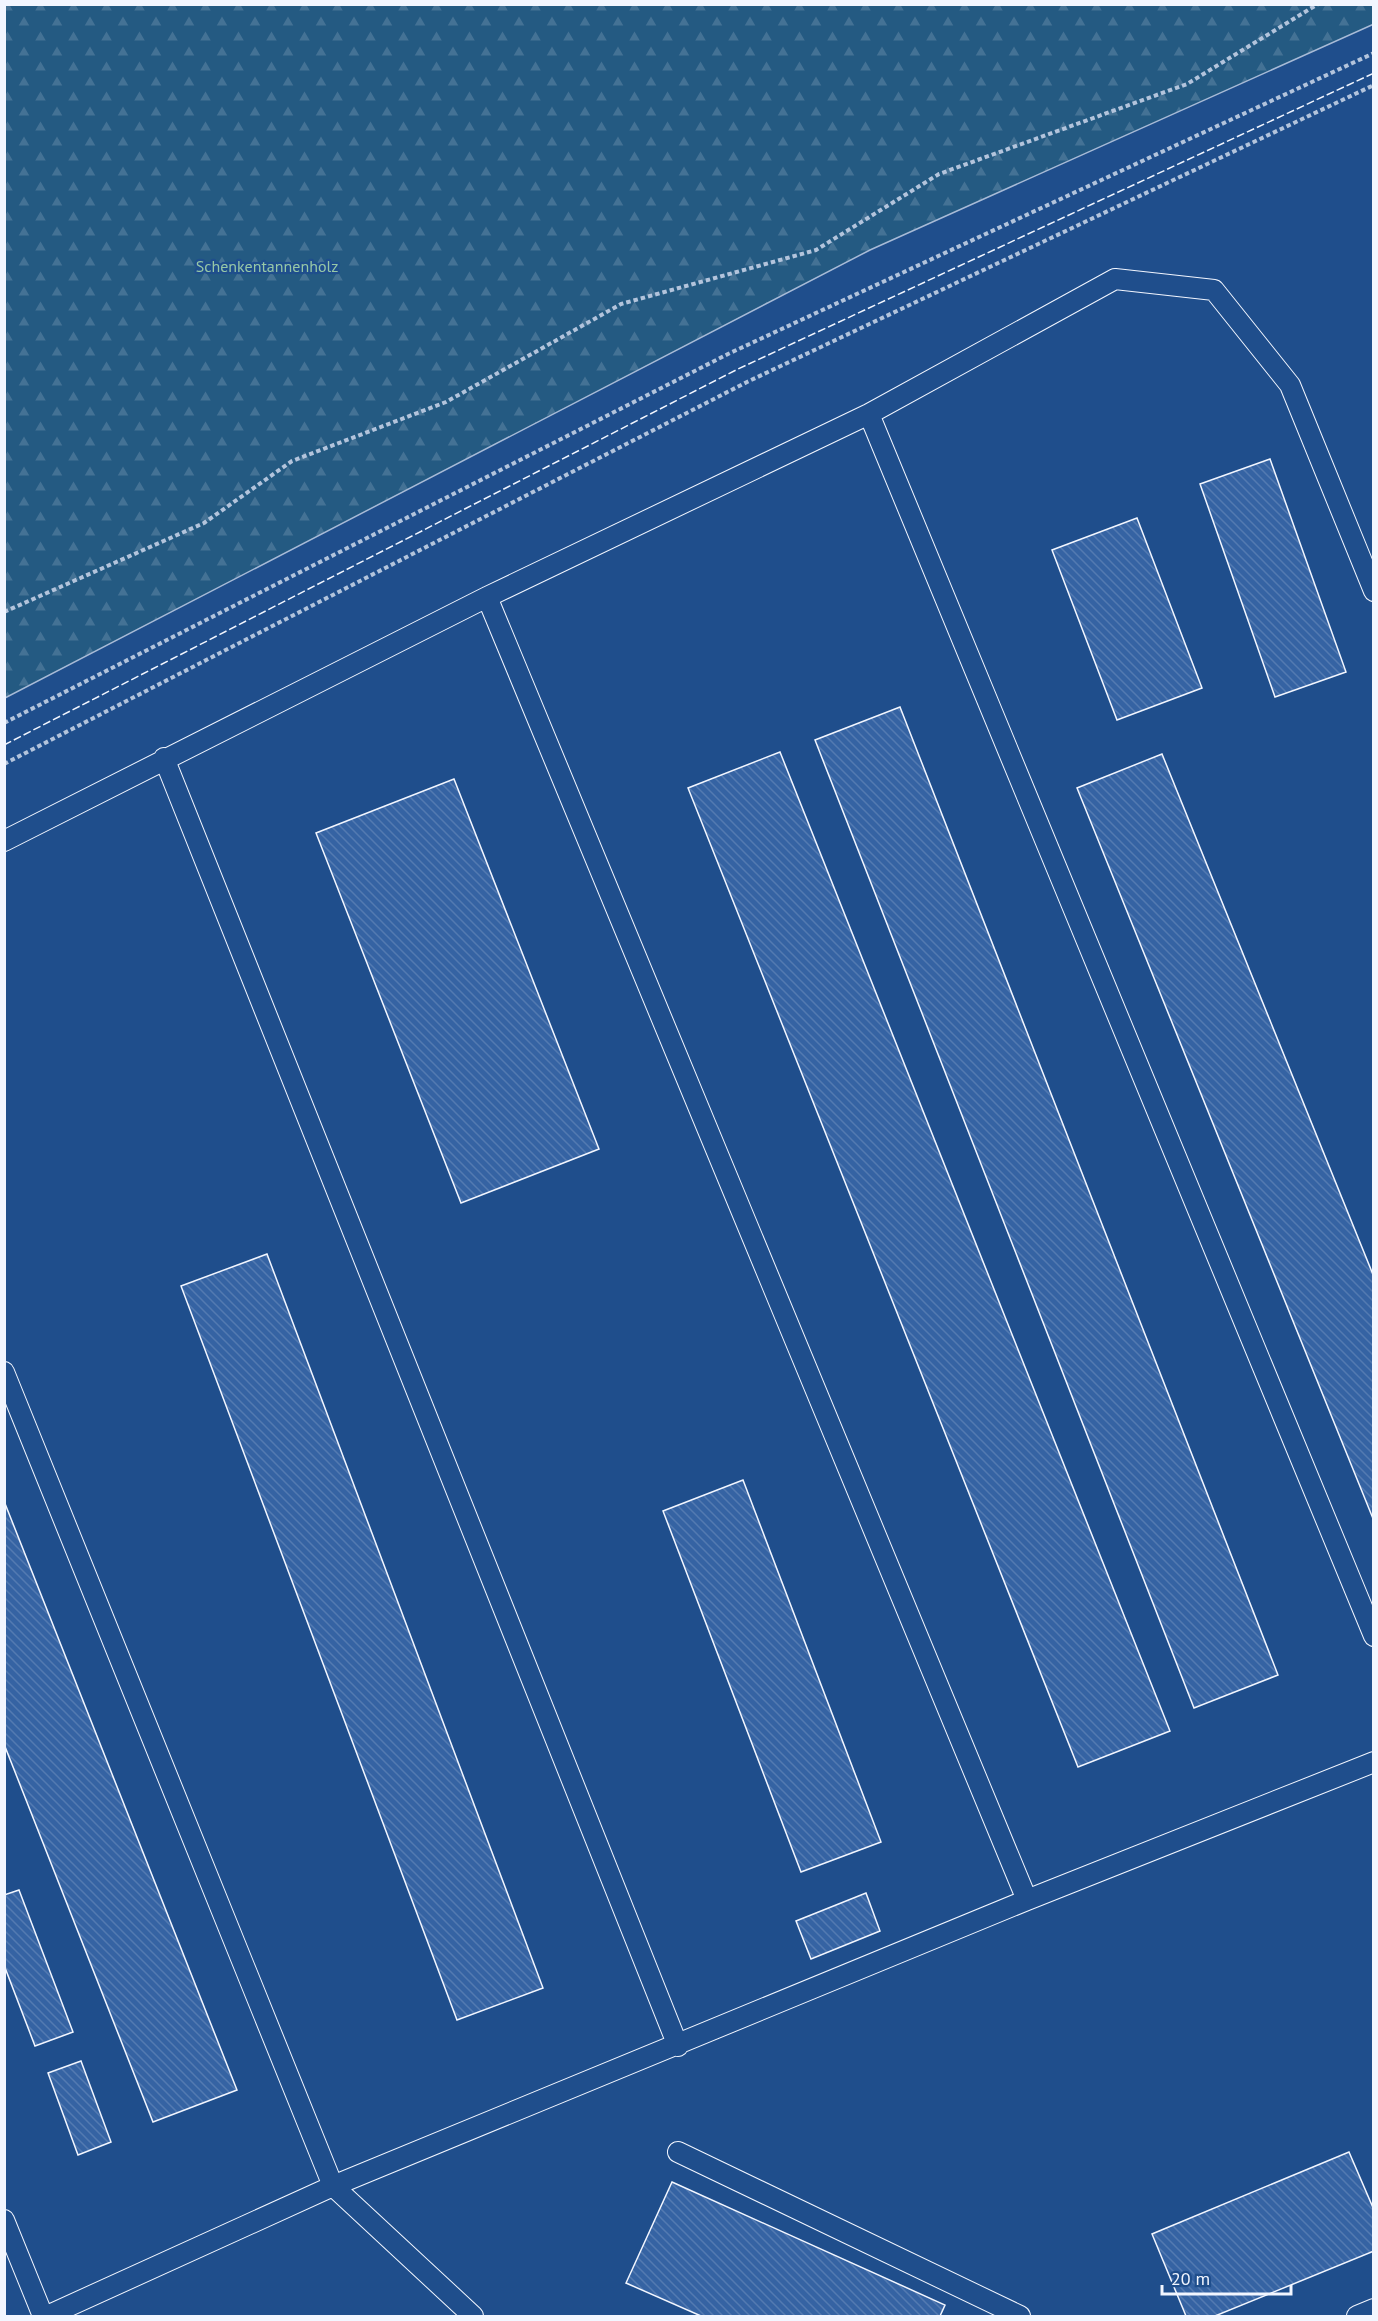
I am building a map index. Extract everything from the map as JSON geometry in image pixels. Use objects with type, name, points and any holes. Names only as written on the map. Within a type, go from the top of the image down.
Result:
[{"type":"lane","points":[[4,841],[164,758],[487,597],[869,414],[1115,279],[1214,290],[1290,385],[1374,591]]},
{"type":"lane","points":[[869,414],[1374,1636]]},
{"type":"lane","points":[[487,597],[1027,1900]]},
{"type":"lane","points":[[164,758],[678,2046]]},
{"type":"lane","points":[[4,1372],[333,2186],[473,2316]]},
{"type":"lane","points":[[4,2220],[45,2316],[333,2186],[678,2046],[1027,1900],[1374,1762]]},
{"type":"lane","points":[[678,2152],[1020,2316]]},
{"type":"lane","points":[[1357,2316],[1374,2309]]},
{"type":"path","points":[[4,612],[204,523],[292,461],[446,402],[621,304],[816,250],[939,174],[1187,84],[1318,4]]},
{"type":"path","points":[[4,723],[728,354],[1374,53]]},
{"type":"path","points":[[4,764],[747,382],[1374,85]]},
{"type":"green space","name":"Schenkentannenholz","points":[[5,4],[1373,4],[1374,24],[870,250],[5,698]]},
{"type":"building","points":[[1270,459],[1346,672],[1275,697],[1200,484]]},
{"type":"building","points":[[1137,518],[1202,688],[1117,720],[1052,550]]},
{"type":"building","points":[[900,707],[1278,1675],[1194,1708],[815,740]]},
{"type":"building","points":[[780,752],[1170,1731],[1078,1767],[688,788]]},
{"type":"building","points":[[1162,754],[1374,1277],[1374,1521],[1077,788]]},
{"type":"building","points":[[454,779],[599,1149],[461,1203],[316,833]]},
{"type":"building","points":[[267,1254],[543,1988],[457,2020],[181,1286]]},
{"type":"building","points":[[743,1480],[881,1842],[801,1872],[663,1511]]},
{"type":"building","points":[[4,1501],[237,2090],[153,2122],[4,1744]]},
{"type":"building","points":[[19,1890],[73,2032],[35,2046],[4,1965],[4,1895]]},
{"type":"building","points":[[866,1893],[880,1931],[811,1959],[796,1921]]},
{"type":"building","points":[[81,2061],[111,2142],[78,2155],[48,2073]]},
{"type":"building","points":[[1349,2152],[1374,2210],[1374,2251],[1215,2316],[1186,2316],[1152,2234]]},
{"type":"building","points":[[672,2182],[945,2305],[940,2316],[701,2316],[626,2283]]},
{"type":"fence","points":[[4,745],[738,369],[1374,73]]}]
